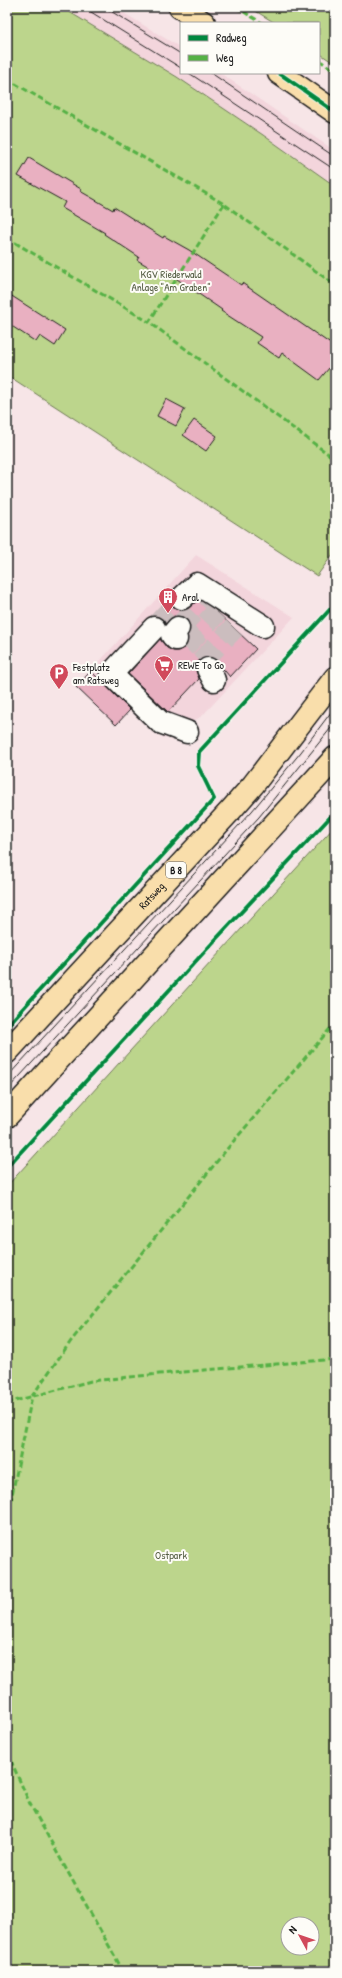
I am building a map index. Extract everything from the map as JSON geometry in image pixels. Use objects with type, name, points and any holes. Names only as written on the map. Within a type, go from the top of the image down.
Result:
[{"type":"main road","points":[[180,7],[202,22]]},
{"type":"main road","points":[[280,74],[335,112]]},
{"type":"main road","name":"Ratsweg","points":[[7,1052],[253,786],[335,678]]},
{"type":"main road","points":[[7,1116],[335,758]]},
{"type":"lane","points":[[182,598],[197,584],[215,602],[248,623]]},
{"type":"lane","points":[[154,628],[111,674],[160,722],[187,732]]},
{"type":"shaded area","points":[[61,7],[114,7],[180,47],[180,74],[221,74],[335,151],[335,186],[263,135],[177,77]]},
{"type":"shaded area","points":[[196,555],[294,617],[202,716],[164,738],[91,671]]},
{"type":"green space","name":"KGV Riederwald Anlage \"Am Graben\"","points":[[7,7],[61,7],[177,77],[335,186],[335,551],[317,576],[7,375]]},
{"type":"green space","points":[[249,7],[335,7],[335,64],[320,54],[320,22],[273,22]]},
{"type":"green space","name":"Ostpark","points":[[335,826],[335,1971],[7,1971],[7,1186]]},
{"type":"building","points":[[29,158],[81,189],[80,191],[113,210],[114,207],[163,238],[164,236],[189,250],[241,285],[242,283],[335,347],[335,361],[319,380],[282,353],[279,358],[257,343],[261,337],[221,311],[222,310],[161,268],[158,272],[137,260],[139,257],[104,234],[105,233],[62,208],[65,202],[18,176]]},
{"type":"building","points":[[7,293],[65,330],[55,346],[40,336],[36,342],[7,323]]},
{"type":"building","points":[[166,399],[185,409],[176,426],[157,416]]},
{"type":"building","points":[[194,420],[217,436],[206,451],[183,435]]},
{"type":"building","points":[[170,597],[173,606],[179,610],[185,610],[198,600],[216,611],[256,649],[230,677],[215,659],[209,657],[202,658],[197,663],[196,668],[199,679],[168,712],[128,674],[160,639],[167,648],[173,651],[179,651],[185,648],[188,643],[190,624],[186,618],[174,616],[165,623],[162,619],[152,616]]},
{"type":"building","points":[[91,671],[130,710],[116,725],[76,687]]},
{"type":"tunnel","points":[[154,628],[182,598]]},
{"type":"tunnel","points":[[178,628],[205,600]]},
{"type":"tunnel","points":[[184,647],[217,612]]},
{"type":"tunnel","points":[[201,662],[234,628]]},
{"type":"tram line","points":[[83,7],[180,67]]},
{"type":"tram line","points":[[104,7],[180,53]]},
{"type":"tram line","points":[[191,74],[335,170]]},
{"type":"tram line","points":[[212,74],[335,157]]},
{"type":"tram line","points":[[7,1077],[252,811],[301,752],[335,707]]},
{"type":"tram line","points":[[7,1090],[259,817],[335,723]]},
{"type":"marked path","points":[[236,7],[260,22]]},
{"type":"marked path","points":[[320,61],[335,71]]},
{"type":"marked path","points":[[7,79],[224,204],[335,285]]},
{"type":"marked path","points":[[224,204],[149,322],[335,459]]},
{"type":"marked path","points":[[7,238],[149,322]]},
{"type":"marked path","points":[[7,1520],[32,1396],[71,1341],[232,1143],[335,1023]]},
{"type":"marked path","points":[[7,1403],[91,1381],[335,1359]]},
{"type":"marked path","points":[[7,1752],[30,1804],[123,1971]]},
{"type":"cycle path","points":[[280,74],[335,112]]},
{"type":"cycle path","points":[[7,1026],[214,799],[198,766],[199,752],[335,604]]},
{"type":"cycle path","points":[[7,1167],[335,812]]},
{"type":"place","name":"Aral","points":[[168,614]]},
{"type":"place","name":"REWE To Go","points":[[164,682]]},
{"type":"place","name":"Festplatz am Ratsweg","points":[[59,690]]}]
